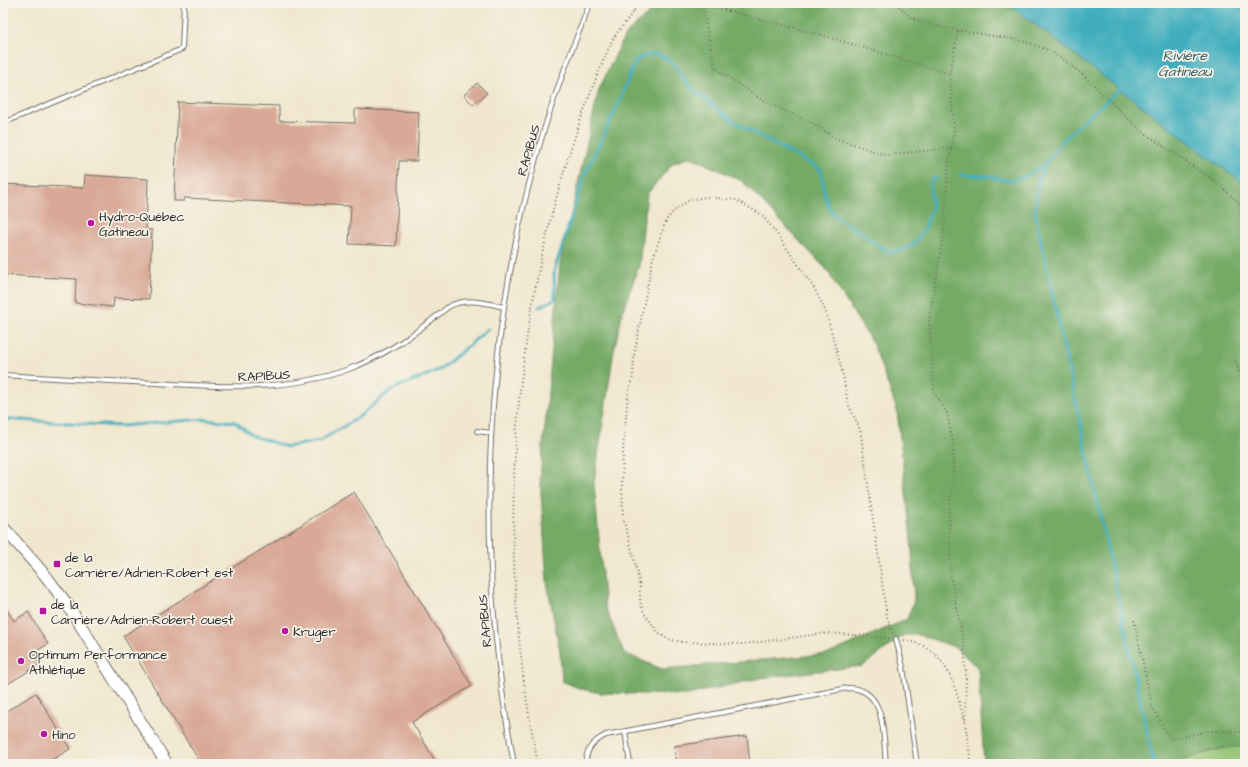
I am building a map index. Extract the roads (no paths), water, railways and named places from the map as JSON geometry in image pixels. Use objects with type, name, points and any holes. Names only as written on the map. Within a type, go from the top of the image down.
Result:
[{"type":"street","points":[[3,527],[45,575],[69,607],[167,764]]},
{"type":"lane","points":[[3,123],[182,49],[184,3]]},
{"type":"lane","name":"RAPIBUS","points":[[514,764],[498,668],[492,600],[488,513],[491,433],[496,366],[514,248],[535,159],[560,82],[590,3]]},
{"type":"lane","name":"RAPIBUS","points":[[3,376],[236,387],[284,385],[330,375],[374,359],[407,339],[448,307],[455,304],[476,302],[504,307]]},
{"type":"lane","points":[[477,431],[491,433]]},
{"type":"lane","points":[[896,639],[903,667],[917,764]]},
{"type":"lane","points":[[586,764],[586,759],[592,744],[606,735],[837,689],[856,688],[872,696],[880,711],[886,764]]},
{"type":"lane","points":[[626,731],[630,764]]},
{"type":"water","name":"Rivière Gatineau","points":[[1007,3],[1245,3],[1245,185]]},
{"type":"waterway","points":[[539,307],[555,299],[554,272],[585,174],[616,109],[635,62],[641,57],[656,54],[670,60],[691,88],[733,121],[820,169],[826,199],[831,210],[836,216],[887,251],[901,251],[915,243],[925,228],[932,208],[930,184],[933,179],[937,178]]},
{"type":"waterway","points":[[1120,89],[1080,124],[1053,152],[1043,169],[1039,181],[1035,213],[1154,764]]},
{"type":"waterway","points":[[961,175],[987,176],[1011,181],[1024,177],[1046,163]]},
{"type":"waterway","points":[[3,419],[121,426],[204,419],[235,422],[253,436],[287,447],[320,441],[359,417],[391,390],[441,369],[488,329]]},
{"type":"place","name":"Hydro-Québec Gatineau","points":[[91,223]]},
{"type":"place","name":"de la Carrière/Adrien-Robert est","points":[[57,564]]},
{"type":"place","name":"de la Carrière/Adrien-Robert ouest","points":[[43,611]]},
{"type":"place","name":"Kruger","points":[[285,631]]},
{"type":"place","name":"Optimum Performance Athlétique","points":[[21,661]]},
{"type":"place","name":"Hino","points":[[44,734]]}]
